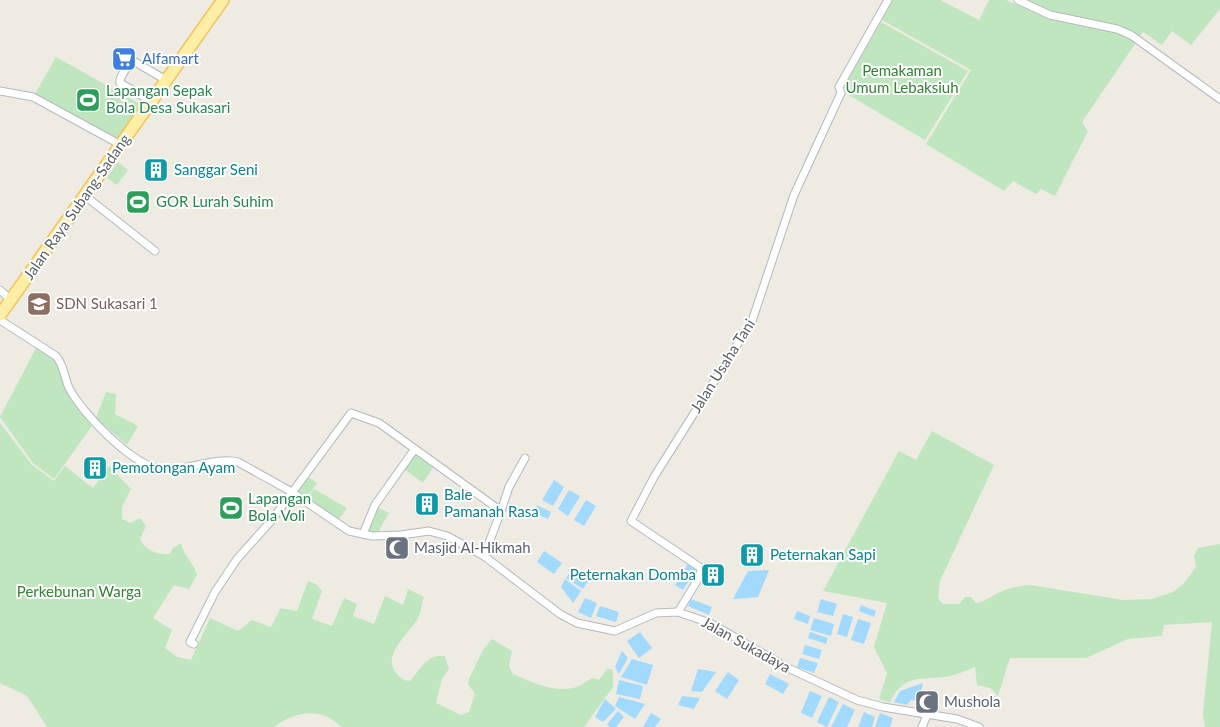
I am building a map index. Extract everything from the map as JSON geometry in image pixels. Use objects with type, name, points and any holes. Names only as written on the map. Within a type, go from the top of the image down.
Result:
[{"type":"main road","name":"Jalan Raya Subang-Sadang","points":[[0,316],[223,0]]},
{"type":"street","name":"Jalan Usaha Tani","points":[[678,612],[700,576],[701,568],[631,520],[654,477],[752,321],[794,195],[840,93],[839,87],[888,0]]},
{"type":"street","points":[[1018,0],[1050,15],[1116,29],[1131,35],[1220,99]]},
{"type":"street","points":[[151,101],[120,83],[120,78],[126,69],[131,62],[135,62],[166,80]]},
{"type":"street","points":[[0,91],[33,97],[121,145]]},
{"type":"street","points":[[84,196],[155,251]]},
{"type":"street","points":[[0,290],[11,300]]},
{"type":"street","name":"Jalan Sukadaya","points":[[0,320],[56,356],[70,389],[84,409],[140,462],[157,469],[170,470],[233,460],[244,464],[293,494],[344,528],[363,534],[390,536],[434,532],[484,556],[560,614],[585,626],[615,631],[656,613],[678,612],[710,623],[844,697],[890,709],[957,719],[980,727]]},
{"type":"street","points":[[194,644],[190,642],[215,592],[228,572],[251,542],[272,521],[351,414],[378,423],[501,511]]},
{"type":"street","points":[[363,534],[375,505],[414,450]]},
{"type":"street","points":[[484,556],[510,487],[525,458]]},
{"type":"street","points":[[922,727],[927,715]]},
{"type":"green space","points":[[893,0],[940,0],[979,20],[989,0],[1006,0],[1017,5],[1020,0],[1220,0],[1220,9],[1191,45],[1172,31],[1162,45],[1143,32],[1082,122],[1088,131],[1055,196],[1041,189],[1036,194],[1013,181],[1004,191],[926,144],[971,70],[882,20]]},
{"type":"green space","name":"Pemakaman Umum Lebaksiuh","points":[[881,22],[968,71],[925,140],[842,91]]},
{"type":"green space","name":"Lapangan Sepak Bola Desa Sukasari","points":[[56,57],[142,105],[117,141],[34,96]]},
{"type":"green space","points":[[118,162],[128,170],[117,185],[107,178]]},
{"type":"green space","name":"GOR Lurah Suhim","points":[[139,190],[150,196],[138,215],[127,208]]},
{"type":"green space","points":[[37,346],[56,359],[67,389],[94,423],[54,479],[33,463],[0,417]]},
{"type":"green space","points":[[106,392],[116,394],[115,414],[138,426],[127,445],[96,418]]},
{"type":"green space","name":"Perkebunan Warga","points":[[0,423],[32,465],[54,481],[65,466],[93,488],[109,466],[131,489],[122,507],[122,519],[131,523],[140,518],[146,526],[140,539],[146,547],[157,553],[170,554],[173,548],[181,543],[197,575],[189,589],[174,585],[153,618],[172,630],[165,648],[177,657],[191,660],[210,618],[238,631],[252,620],[271,627],[281,608],[297,611],[308,581],[317,585],[322,591],[312,619],[332,626],[344,598],[357,604],[353,616],[374,624],[385,596],[403,605],[408,589],[424,597],[416,622],[394,651],[393,667],[401,678],[410,681],[429,659],[445,656],[449,669],[442,679],[436,703],[461,715],[469,712],[475,694],[468,684],[469,679],[483,650],[492,639],[512,651],[509,666],[513,674],[528,681],[553,688],[571,688],[593,678],[599,680],[607,669],[610,669],[613,671],[613,687],[584,727],[343,727],[326,716],[312,713],[292,717],[274,727],[47,727],[27,696],[0,683]]},
{"type":"green space","points":[[932,431],[994,465],[940,581],[938,598],[943,604],[959,604],[965,597],[971,597],[976,603],[1006,590],[1030,585],[1123,600],[1152,599],[1173,592],[1184,583],[1196,567],[1194,556],[1198,548],[1220,544],[1220,727],[1205,727],[1203,714],[1212,622],[1164,625],[1162,636],[1128,639],[1086,658],[1010,658],[998,696],[990,688],[977,685],[975,667],[945,677],[913,680],[901,687],[890,702],[879,699],[887,673],[874,647],[887,603],[823,591],[899,451],[916,460]]},
{"type":"green space","points":[[414,452],[434,466],[423,483],[403,468]]},
{"type":"green space","points":[[308,477],[317,483],[306,499],[296,493]]},
{"type":"green space","points":[[314,489],[347,508],[338,521],[306,500]]},
{"type":"green space","name":"Lapangan Bola Voli","points":[[226,497],[242,508],[235,518],[219,507]]},
{"type":"green space","points":[[375,506],[389,513],[377,534],[365,533]]},
{"type":"water","points":[[554,480],[564,487],[553,506],[542,500]]},
{"type":"water","points":[[569,490],[580,496],[568,516],[558,509]]},
{"type":"water","points":[[586,500],[596,506],[584,526],[574,520]]},
{"type":"water","points":[[537,505],[551,512],[548,519],[534,513]]},
{"type":"water","points":[[544,551],[562,563],[554,574],[537,562]]},
{"type":"water","points":[[688,564],[696,569],[683,590],[675,585]]},
{"type":"water","points":[[572,570],[588,581],[583,589],[566,578]]},
{"type":"water","points":[[769,570],[758,597],[733,599],[748,571]]},
{"type":"water","points":[[565,579],[581,591],[573,603],[561,587]]},
{"type":"water","points":[[585,598],[597,603],[591,618],[578,612]]},
{"type":"water","points":[[691,599],[712,607],[709,615],[688,606]]},
{"type":"water","points":[[821,599],[837,604],[833,616],[817,612]]},
{"type":"water","points":[[861,605],[876,611],[874,617],[859,611]]},
{"type":"water","points":[[600,606],[619,612],[616,622],[596,616]]},
{"type":"water","points":[[797,611],[810,616],[808,624],[794,619]]},
{"type":"water","points":[[843,614],[853,617],[847,637],[837,634]]},
{"type":"water","points":[[814,618],[834,624],[831,636],[810,630]]},
{"type":"water","points":[[858,619],[871,623],[864,644],[851,640]]},
{"type":"water","points":[[640,632],[652,648],[639,658],[627,641]]},
{"type":"water","points":[[810,632],[828,638],[826,644],[808,638]]},
{"type":"water","points":[[805,645],[822,650],[819,659],[802,654]]},
{"type":"water","points":[[622,651],[628,658],[619,674],[615,667]]},
{"type":"water","points":[[800,658],[818,663],[814,673],[797,667]]},
{"type":"water","points":[[632,659],[653,665],[647,685],[621,677]]},
{"type":"water","points":[[698,669],[716,672],[702,692],[691,691]]},
{"type":"water","points":[[728,672],[739,680],[727,699],[715,691]]},
{"type":"water","points":[[770,674],[789,684],[783,694],[765,684]]},
{"type":"water","points":[[619,680],[643,686],[640,699],[616,694]]},
{"type":"water","points":[[923,683],[919,701],[911,700],[907,705],[894,702],[900,691]]},
{"type":"water","points":[[810,691],[822,696],[812,718],[801,713]]},
{"type":"water","points":[[682,696],[700,698],[694,709],[678,705]]},
{"type":"water","points":[[619,697],[645,704],[635,719],[615,706]]},
{"type":"water","points":[[829,697],[839,702],[827,727],[817,722]]},
{"type":"water","points":[[605,699],[616,709],[603,722],[595,717]]},
{"type":"water","points":[[843,704],[855,710],[847,727],[831,727]]},
{"type":"water","points":[[618,711],[624,717],[616,727],[610,727],[607,724]]},
{"type":"water","points":[[864,712],[875,717],[872,727],[858,727]]},
{"type":"water","points":[[651,713],[661,719],[655,727],[643,727]]},
{"type":"water","points":[[880,713],[893,718],[890,727],[875,727]]},
{"type":"place","name":"Alfamart","points":[[124,59]]},
{"type":"place","name":"Lapangan Sepak Bola Desa Sukasari","points":[[88,100]]},
{"type":"place","name":"Sanggar Seni","points":[[156,170]]},
{"type":"place","name":"GOR Lurah Suhim","points":[[138,202]]},
{"type":"place","name":"SDN Sukasari 1","points":[[39,304]]},
{"type":"place","name":"Pemotongan Ayam","points":[[95,468]]},
{"type":"place","name":"Bale Pamanah Rasa","points":[[427,504]]},
{"type":"place","name":"Lapangan Bola Voli","points":[[231,508]]},
{"type":"place","name":"Masjid Al-Hikmah","points":[[397,548]]},
{"type":"place","name":"Peternakan Sapi","points":[[752,555]]},
{"type":"place","name":"Peternakan Domba","points":[[713,575]]},
{"type":"place","name":"Mushola","points":[[927,702]]}]
